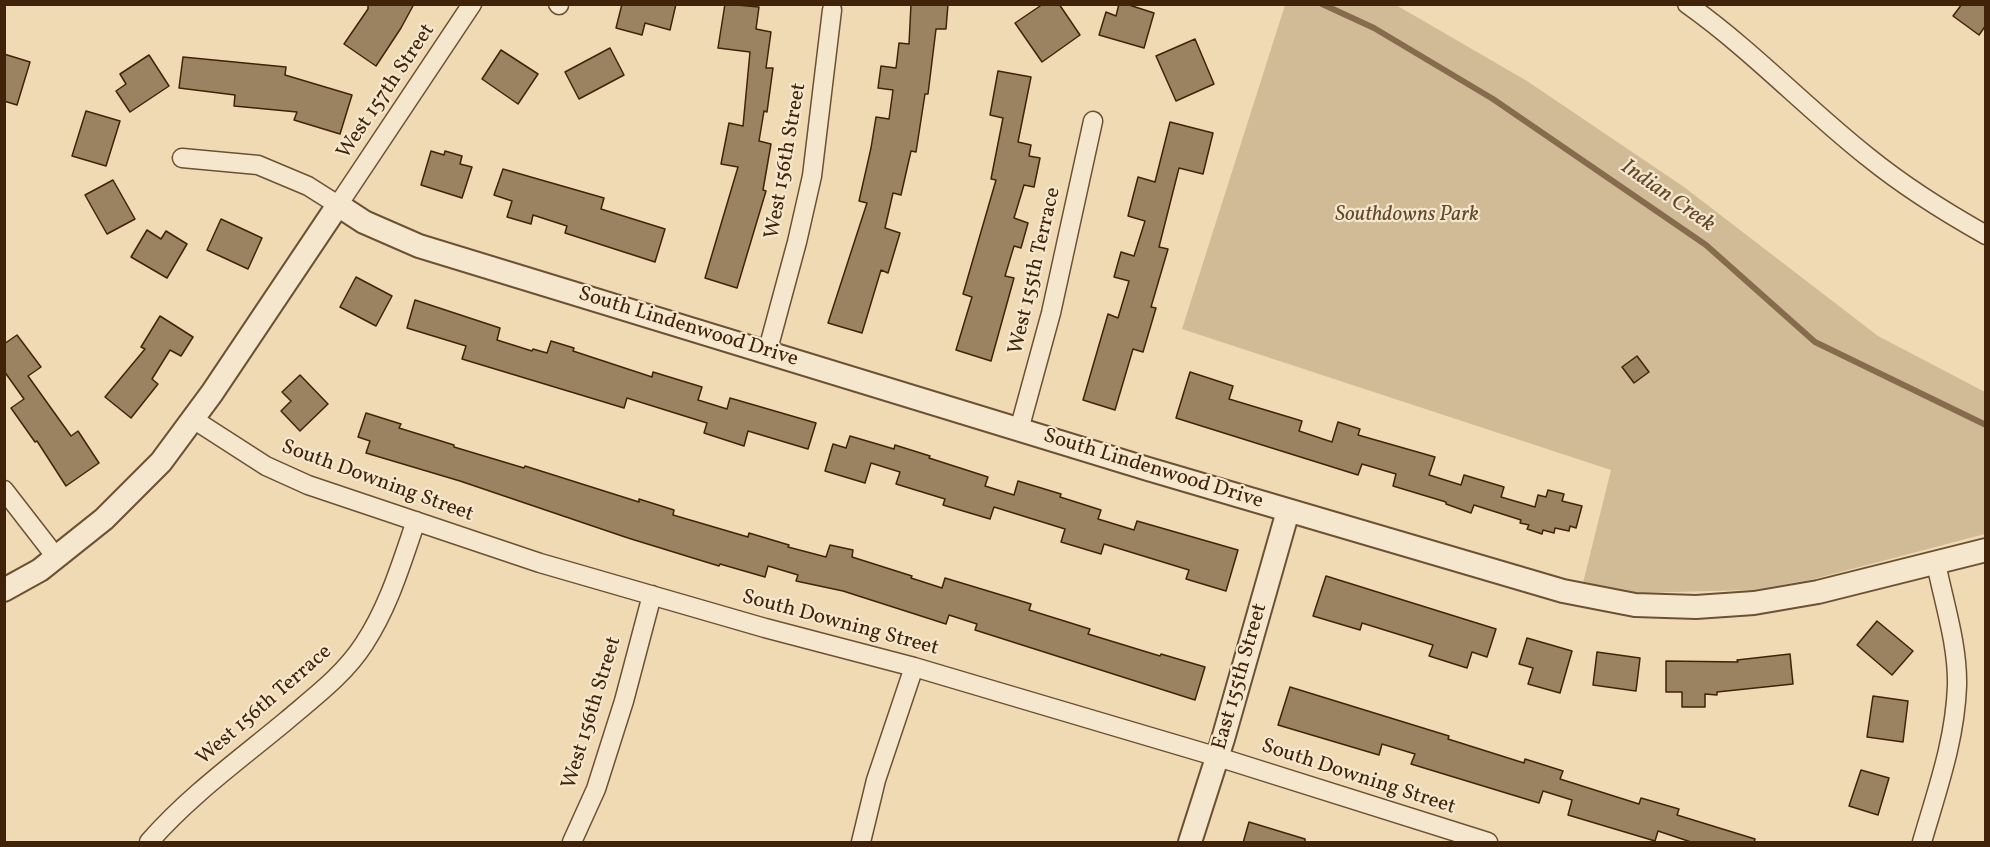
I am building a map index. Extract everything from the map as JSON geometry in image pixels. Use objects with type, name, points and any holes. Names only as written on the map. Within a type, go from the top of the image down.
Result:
[{"type":"street","name":"West 157th Street","points":[[338,205],[472,4]]},
{"type":"street","points":[[1687,4],[1720,27],[1868,157],[1939,209],[1986,235]]},
{"type":"street","name":"West 156th Street","points":[[767,353],[812,176],[832,10]]},
{"type":"street","name":"West 155th Terrace","points":[[1020,430],[1051,313],[1094,121]]},
{"type":"street","name":"South Lindenwood Drive","points":[[182,158],[258,165],[308,186],[364,222],[418,246],[1288,511],[1563,591],[1635,605],[1696,607],[1754,603],[1818,592],[1986,550]]},
{"type":"street","points":[[4,590],[40,570],[104,519],[161,462],[193,419],[338,205]]},
{"type":"street","name":"South Downing Street","points":[[193,419],[266,466],[308,484],[540,563],[914,667],[1218,757],[1488,843]]},
{"type":"street","points":[[4,490],[56,557]]},
{"type":"street","name":"East 155th Street","points":[[1190,843],[1218,757],[1288,511]]},
{"type":"street","name":"West 156th Terrace","points":[[148,843],[188,801],[328,686],[353,659],[364,644],[390,596],[416,521]]},
{"type":"street","points":[[1922,843],[1952,736],[1957,684],[1953,641],[1936,563]]},
{"type":"street","name":"West 156th Street","points":[[572,843],[596,789],[624,701],[652,595]]},
{"type":"street","points":[[861,843],[876,780],[914,667]]},
{"type":"green space","name":"Southdowns Park","points":[[1285,5],[1396,5],[1527,81],[1684,187],[1878,336],[1985,392],[1985,534],[1810,580],[1752,590],[1634,593],[1583,583],[1611,470],[1182,329]]},
{"type":"building","points":[[368,4],[414,4],[376,66],[344,44],[368,9]]},
{"type":"building","points":[[622,4],[676,4],[670,30],[645,23],[642,35],[616,28]]},
{"type":"building","points":[[725,4],[759,7],[756,29],[771,32],[766,68],[773,68],[767,112],[764,111],[759,141],[771,144],[763,190],[766,191],[737,288],[705,278],[738,167],[721,164],[729,123],[743,126],[750,52],[718,48]]},
{"type":"building","points":[[911,4],[948,4],[946,29],[936,29],[928,94],[925,94],[916,152],[911,151],[901,195],[893,193],[885,228],[900,233],[888,273],[881,270],[862,333],[828,323],[867,203],[859,201],[876,117],[889,119],[893,90],[878,88],[881,66],[896,68],[899,43],[909,44]]},
{"type":"building","points":[[1043,4],[1059,4],[1080,35],[1042,62],[1015,23]]},
{"type":"building","points":[[1119,4],[1154,13],[1144,48],[1099,35],[1106,12],[1116,16]]},
{"type":"building","points":[[1962,4],[1986,4],[1986,25],[1979,35],[1953,16]]},
{"type":"building","points":[[1195,39],[1214,84],[1176,101],[1156,56]]},
{"type":"building","points":[[610,48],[624,75],[579,99],[565,72]]},
{"type":"building","points":[[501,50],[538,74],[518,104],[482,79]]},
{"type":"building","points":[[4,54],[30,62],[17,105],[4,101]]},
{"type":"building","points":[[149,55],[169,86],[130,112],[116,91],[126,84],[120,74]]},
{"type":"building","points":[[183,57],[286,67],[285,75],[352,95],[340,134],[294,120],[297,112],[234,106],[235,95],[179,88]]},
{"type":"building","points":[[998,71],[1031,77],[1018,142],[1031,145],[1029,156],[1040,158],[1034,187],[1024,185],[1014,218],[1028,223],[1021,248],[1014,246],[1005,276],[1014,278],[991,361],[956,350],[972,297],[963,294],[996,180],[991,179],[1003,118],[990,115]]},
{"type":"building","points":[[86,111],[120,121],[106,166],[72,156]]},
{"type":"building","points":[[1170,122],[1213,133],[1203,174],[1179,168],[1159,247],[1168,249],[1151,307],[1156,308],[1143,352],[1133,349],[1115,410],[1083,400],[1108,314],[1118,318],[1129,281],[1114,277],[1121,252],[1134,256],[1145,221],[1128,216],[1138,177],[1155,182]]},
{"type":"building","points":[[431,151],[444,155],[445,151],[462,156],[460,164],[472,167],[462,198],[421,185]]},
{"type":"building","points":[[503,169],[604,198],[601,209],[665,229],[655,262],[565,233],[567,226],[533,215],[531,224],[507,217],[512,201],[494,195]]},
{"type":"building","points":[[113,180],[135,219],[107,234],[85,195]]},
{"type":"building","points":[[221,219],[262,238],[248,269],[207,250]]},
{"type":"building","points":[[147,230],[161,239],[166,231],[187,244],[167,278],[131,257]]},
{"type":"building","points":[[356,277],[392,296],[376,326],[340,307]]},
{"type":"building","points":[[415,300],[500,328],[497,340],[532,351],[533,349],[547,353],[551,341],[574,348],[573,351],[652,377],[653,372],[702,387],[698,400],[727,409],[730,398],[816,423],[808,449],[748,431],[744,446],[704,433],[707,423],[627,398],[624,408],[462,359],[466,346],[407,328]]},
{"type":"building","points":[[160,316],[193,337],[181,356],[170,350],[152,379],[158,384],[131,418],[105,397],[145,349],[141,347]]},
{"type":"building","points":[[17,335],[41,367],[28,376],[71,436],[78,431],[99,463],[66,486],[37,441],[35,442],[11,408],[24,399],[4,371],[4,344]]},
{"type":"building","points":[[1637,356],[1649,372],[1634,383],[1622,367]]},
{"type":"building","points":[[1190,372],[1233,386],[1229,399],[1302,421],[1299,431],[1332,442],[1338,422],[1360,429],[1358,435],[1435,457],[1429,475],[1461,485],[1464,475],[1504,487],[1501,497],[1535,507],[1538,495],[1546,497],[1548,490],[1564,494],[1562,501],[1582,506],[1576,528],[1570,526],[1569,531],[1555,528],[1554,533],[1543,530],[1542,534],[1527,529],[1529,525],[1520,523],[1521,520],[1474,505],[1471,513],[1446,504],[1446,502],[1393,486],[1396,474],[1362,464],[1358,475],[1176,418]]},
{"type":"building","points":[[300,375],[328,404],[300,431],[281,411],[291,401],[282,392]]},
{"type":"building","points":[[366,413],[401,424],[399,428],[454,445],[454,447],[524,468],[525,466],[639,502],[639,499],[674,510],[673,515],[748,537],[749,533],[826,557],[830,545],[853,550],[852,557],[942,588],[945,578],[1031,604],[1029,610],[1090,629],[1088,634],[1205,667],[1195,700],[975,630],[977,624],[949,615],[946,624],[843,591],[796,581],[798,575],[768,566],[765,577],[720,564],[719,566],[460,481],[366,453],[370,441],[358,437]]},
{"type":"building","points":[[850,436],[894,449],[895,445],[930,456],[929,458],[988,477],[985,486],[1014,495],[1018,481],[1061,494],[1060,497],[1101,510],[1098,519],[1134,530],[1137,521],[1238,550],[1226,591],[1186,579],[1189,570],[1104,544],[1101,554],[1061,542],[1065,529],[994,507],[990,519],[943,505],[945,499],[896,484],[900,472],[871,463],[865,483],[825,471],[833,444],[846,448]]},
{"type":"building","points":[[1326,576],[1496,629],[1487,657],[1472,652],[1467,668],[1429,656],[1433,645],[1362,623],[1360,630],[1313,616]]},
{"type":"building","points":[[1877,621],[1913,651],[1892,675],[1857,645]]},
{"type":"building","points":[[1527,638],[1572,651],[1560,693],[1528,684],[1533,668],[1519,664]]},
{"type":"building","points":[[1597,652],[1640,658],[1636,691],[1593,685]]},
{"type":"building","points":[[1790,654],[1793,684],[1717,692],[1717,695],[1705,694],[1705,707],[1682,707],[1682,692],[1666,692],[1666,661],[1738,662],[1737,660]]},
{"type":"building","points":[[1290,687],[1449,736],[1448,739],[1524,763],[1525,759],[1563,771],[1560,779],[1639,804],[1641,798],[1679,809],[1677,815],[1755,839],[1754,843],[1694,843],[1658,831],[1655,841],[1568,815],[1572,800],[1543,791],[1539,803],[1411,764],[1415,754],[1382,744],[1379,755],[1278,725]]},
{"type":"building","points":[[1873,696],[1908,701],[1903,742],[1867,737]]},
{"type":"building","points":[[1861,770],[1889,778],[1878,815],[1849,806]]},
{"type":"building","points":[[1249,822],[1305,839],[1305,843],[1243,843]]},
{"type":"waterway","name":"Indian Creek","points":[[1322,4],[1374,28],[1493,99],[1706,245],[1815,342],[1986,425]]}]
